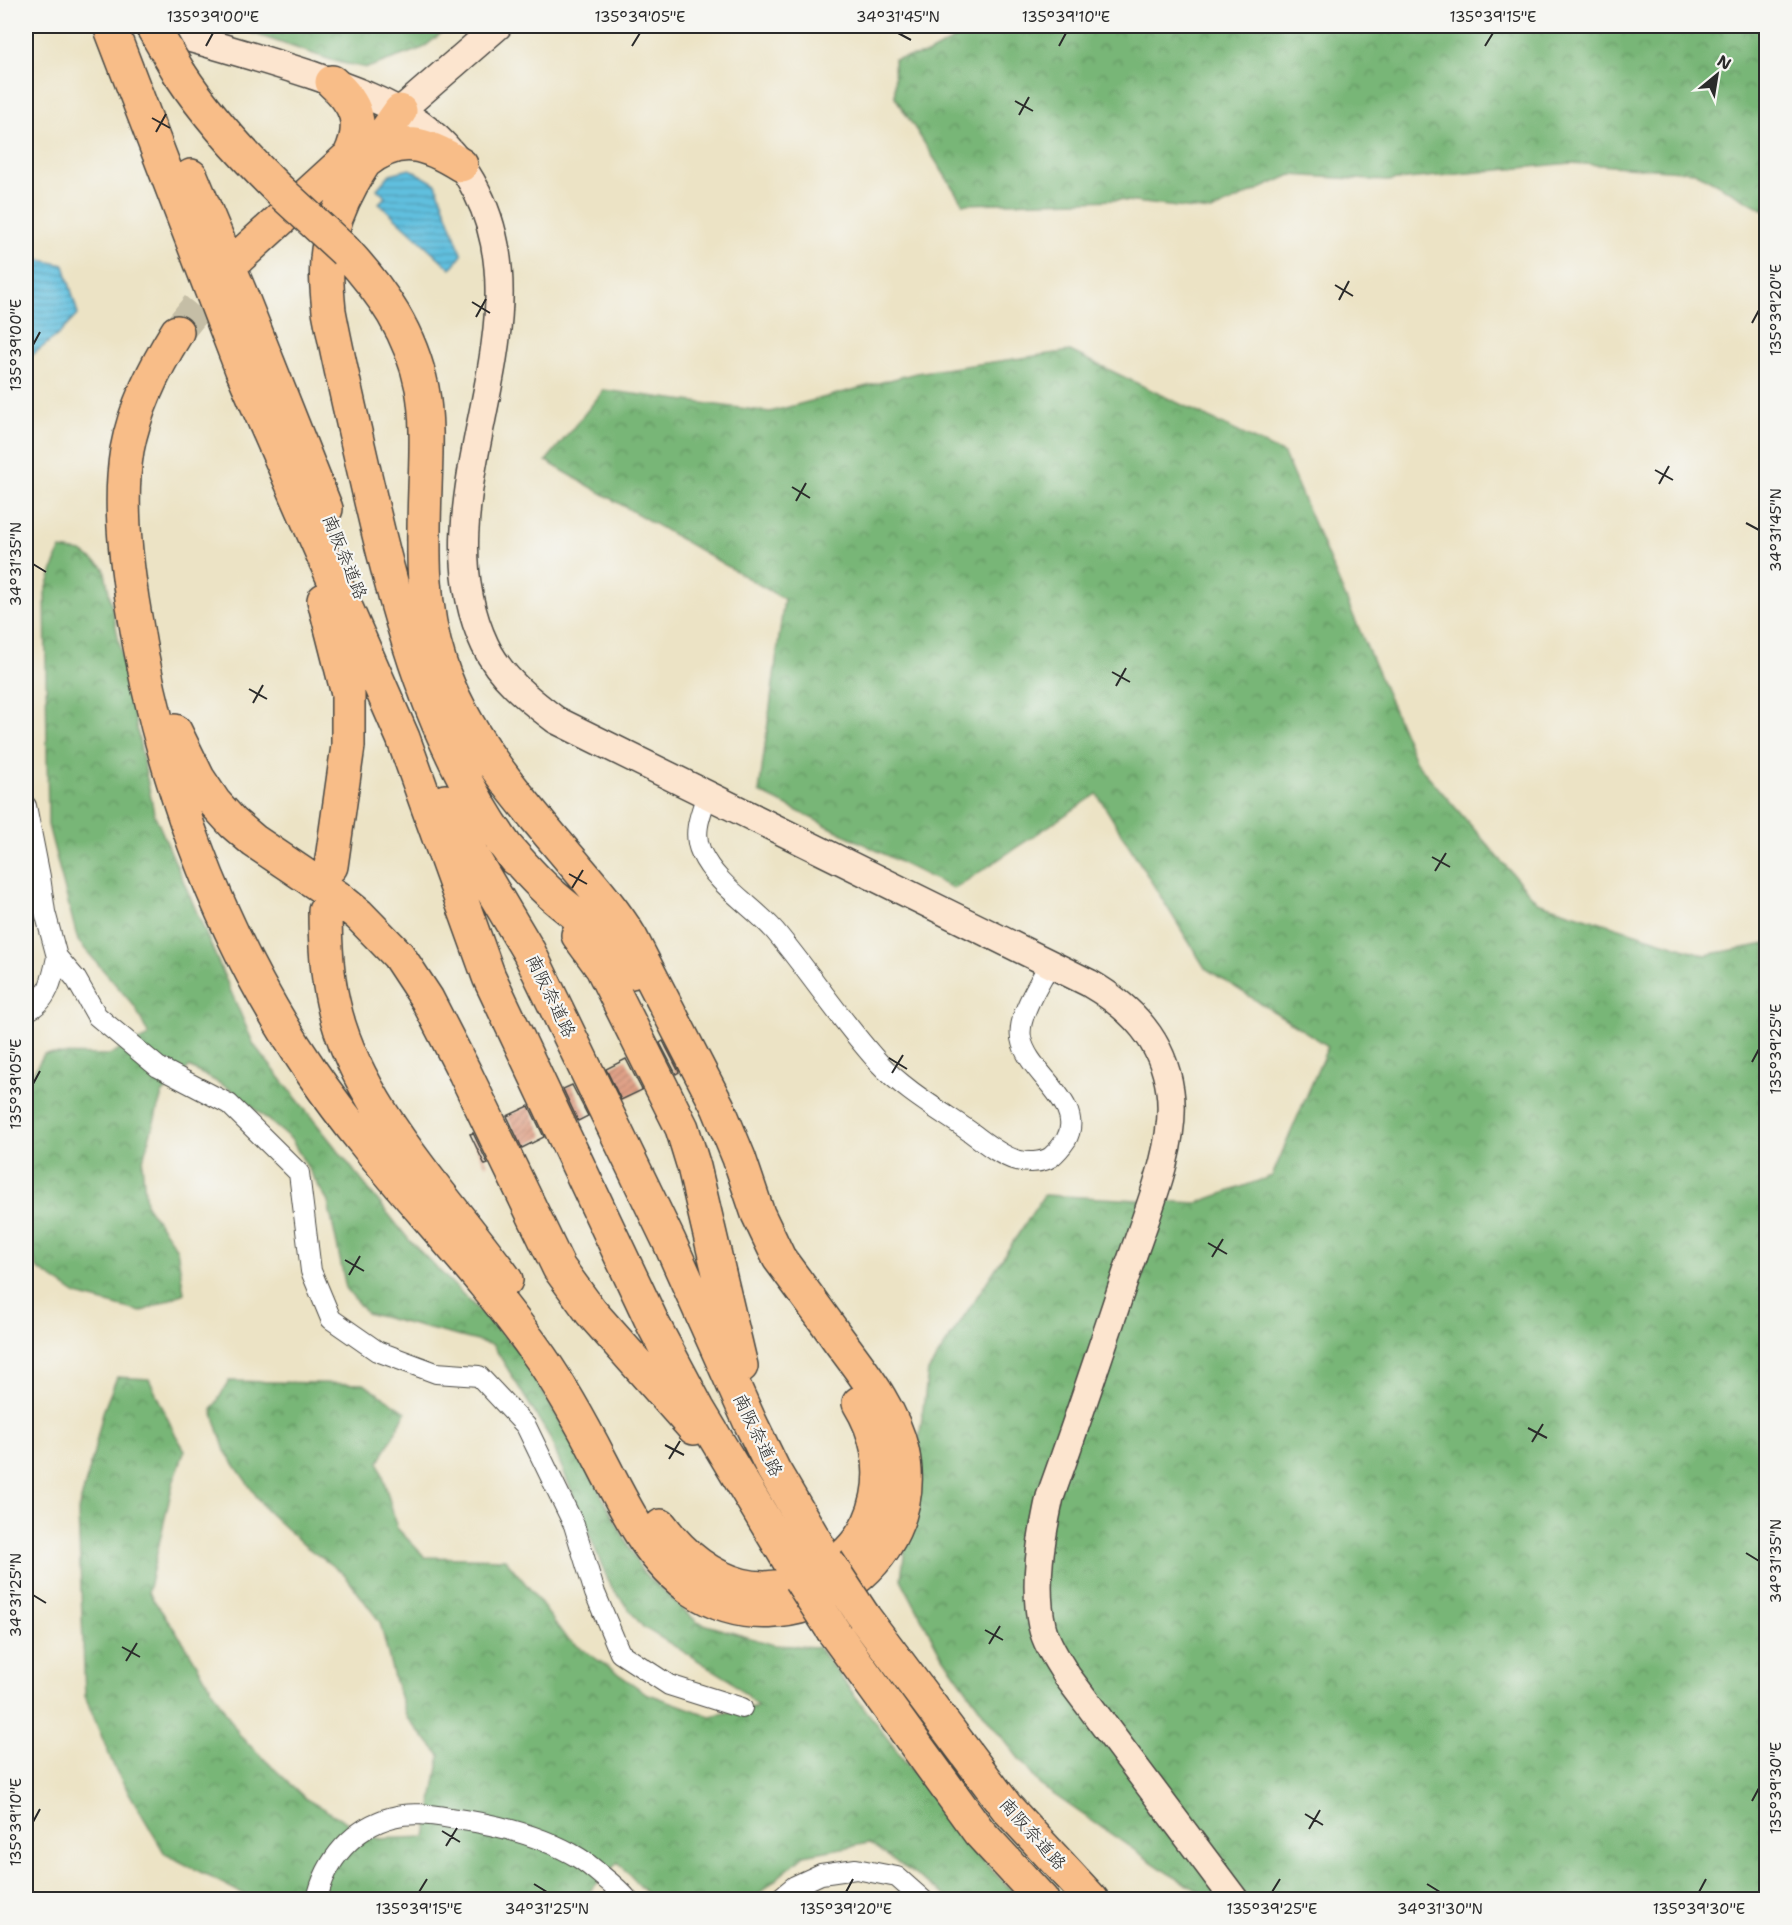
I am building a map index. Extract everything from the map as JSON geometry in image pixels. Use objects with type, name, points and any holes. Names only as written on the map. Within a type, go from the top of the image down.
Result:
[{"type":"highway","name":"南阪奈道路","points":[[110,26],[155,79],[242,370],[402,738],[489,977],[654,1326],[698,1409],[834,1632],[979,1832],[1042,1899]]},
{"type":"highway","name":"南阪奈道路","points":[[127,26],[155,79],[418,741],[462,838],[534,962],[669,1240],[773,1469],[827,1561],[864,1617],[1007,1808],[1092,1899]]},
{"type":"highway","points":[[150,26],[155,79],[203,108],[281,192],[345,251],[382,294],[396,316],[410,347],[422,387],[426,434],[424,579],[427,607],[440,662],[450,689],[500,770],[548,834],[613,910],[632,938],[718,1107],[767,1236],[779,1258],[868,1380],[892,1422],[901,1448],[905,1473],[903,1498],[897,1524],[875,1561],[859,1577],[822,1599],[781,1611],[758,1612],[733,1608],[712,1601],[690,1588],[672,1572],[636,1527],[577,1415],[542,1360],[497,1299],[369,1149],[310,1070],[256,978],[201,864],[180,805],[148,693],[130,583],[124,487],[127,452],[141,399],[177,332]]},
{"type":"highway","points":[[332,82],[349,98],[355,111],[357,159],[328,250],[326,274],[329,311],[380,543],[419,675],[432,712],[457,766],[502,842],[602,968],[682,1128],[694,1167],[751,1407],[773,1469]]},
{"type":"highway","points":[[238,258],[357,159],[400,111]]},
{"type":"highway","points":[[357,159],[408,144],[433,150],[461,165]]},
{"type":"highway","points":[[242,370],[269,444],[283,494],[326,607],[348,694],[348,746],[331,867]]},
{"type":"highway","points":[[125,528],[161,690],[172,725],[198,778],[214,802],[240,829],[337,897],[379,934],[398,955],[427,999],[559,1268],[591,1312],[746,1487]]},
{"type":"highway","points":[[325,910],[325,942],[333,1003],[354,1065],[370,1095],[555,1346],[653,1517],[686,1554],[705,1569],[722,1578],[749,1586],[777,1588],[811,1578],[843,1558],[864,1532],[874,1514],[879,1494],[880,1472],[877,1449],[870,1427],[861,1406],[753,1247],[714,1138],[626,964],[604,937],[549,892],[502,842]]},
{"type":"street","points":[[150,26],[332,82],[358,91],[400,111],[436,136],[473,183],[489,220],[499,270],[500,295],[499,322],[466,515],[464,553],[466,586],[475,620],[486,646],[504,675],[527,699],[556,720],[1050,963],[1114,997],[1130,1011],[1157,1049],[1170,1091],[1172,1115],[1163,1162],[1050,1497],[1040,1547],[1039,1588],[1042,1626],[1049,1645],[1067,1676],[1235,1899]]},
{"type":"street","points":[[400,111],[498,26]]},
{"type":"street","points":[[707,795],[697,834],[700,850],[708,864],[773,929],[881,1065],[905,1086],[1015,1160],[1030,1162],[1049,1158],[1062,1147],[1070,1132],[1070,1112],[1029,1059],[1021,1039],[1022,1022],[1050,963]]},
{"type":"street","points":[[26,806],[45,912],[57,957],[76,979],[97,1016],[158,1067],[229,1104],[299,1173],[311,1271],[332,1319],[377,1351],[436,1374],[479,1376],[526,1426],[574,1525],[595,1593],[620,1653],[669,1684],[742,1708]]},
{"type":"street","points":[[26,1011],[32,1008],[51,986],[57,957]]},
{"type":"street","points":[[317,1899],[321,1882],[337,1854],[362,1829],[394,1816],[428,1814],[480,1822],[529,1835],[579,1858],[628,1899]]},
{"type":"street","points":[[778,1899],[795,1886],[821,1874],[856,1869],[897,1877],[923,1899]]},
{"type":"green space","points":[[231,26],[450,26],[423,48],[367,68],[337,62]]},
{"type":"green space","points":[[979,26],[1766,26],[1766,211],[1695,172],[1571,163],[1387,181],[1291,175],[1211,211],[1118,200],[963,204],[895,97],[894,59],[927,54]]},
{"type":"green space","points":[[1070,351],[1284,454],[1416,762],[1537,902],[1705,955],[1766,944],[1766,1899],[1212,1899],[1168,1873],[1040,1785],[989,1721],[939,1651],[901,1579],[928,1371],[1044,1195],[1197,1203],[1272,1176],[1328,1046],[1205,968],[1097,794],[954,889],[759,792],[784,599],[546,461],[604,390],[770,412],[916,373]]},
{"type":"green space","points":[[60,549],[82,552],[104,568],[154,813],[254,1045],[409,1240],[519,1351],[587,1468],[642,1571],[697,1622],[774,1645],[818,1647],[972,1850],[1020,1899],[950,1899],[869,1843],[804,1855],[752,1900],[652,1899],[618,1862],[582,1899],[253,1899],[165,1854],[115,1769],[85,1696],[78,1511],[103,1412],[117,1377],[149,1379],[185,1450],[173,1483],[148,1592],[184,1643],[240,1736],[306,1799],[376,1839],[426,1837],[440,1755],[407,1718],[380,1622],[344,1574],[305,1546],[266,1510],[225,1451],[212,1410],[229,1381],[364,1384],[406,1412],[379,1462],[397,1528],[425,1557],[505,1559],[566,1638],[646,1693],[710,1716],[758,1706],[727,1678],[643,1627],[610,1585],[549,1436],[493,1345],[366,1313],[346,1288],[328,1202],[291,1139],[232,1090],[189,1067],[162,1094],[142,1163],[146,1205],[177,1249],[184,1293],[141,1312],[77,1295],[37,1268],[26,1234],[26,1086],[44,1054],[109,1055],[149,1036],[135,1007],[78,941],[48,825],[45,593]]},
{"type":"water","points":[[410,169],[436,184],[462,255],[451,269],[379,203],[385,197],[377,189],[390,174]]},
{"type":"water","points":[[26,257],[64,265],[78,314],[59,334],[26,360]]},
{"type":"building","points":[[663,1041],[679,1072],[676,1074],[660,1043]]},
{"type":"building","points":[[626,1059],[642,1090],[621,1100],[606,1069]]},
{"type":"building","points":[[572,1085],[588,1116],[578,1121],[563,1089]]},
{"type":"building","points":[[529,1106],[544,1137],[522,1148],[507,1116]]},
{"type":"building","points":[[473,1133],[488,1164],[485,1165],[470,1134]]},
{"type":"tunnel","points":[[177,332],[227,270]]}]
